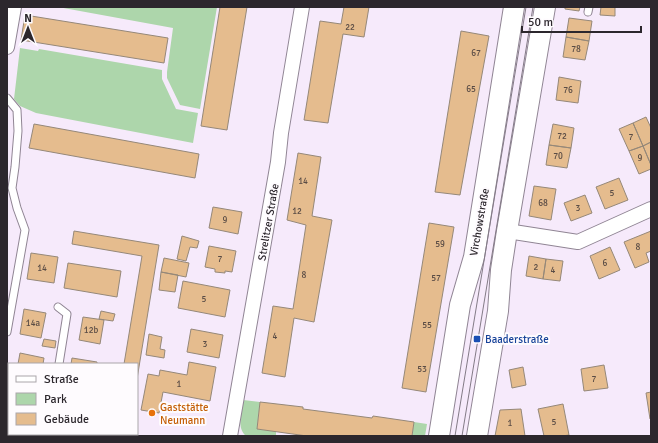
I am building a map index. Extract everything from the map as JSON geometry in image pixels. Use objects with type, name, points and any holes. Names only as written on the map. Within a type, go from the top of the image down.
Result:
[{"type":"main road","name":"Virchowstraße","points":[[438,436],[460,305],[474,257],[514,7]]},
{"type":"main road","points":[[477,436],[498,311],[501,270],[507,231],[545,7]]},
{"type":"street","points":[[7,47],[14,7]]},
{"type":"street","name":"Strelitzer Straße","points":[[230,436],[277,169],[281,133],[302,7]]},
{"type":"street","points":[[507,231],[578,242],[651,210]]},
{"type":"lane","points":[[7,98],[17,110],[18,131],[12,188],[24,230],[7,332]]},
{"type":"lane","points":[[58,306],[67,314],[59,363]]},
{"type":"green space","points":[[58,7],[217,7],[200,109],[180,105],[167,78],[173,28]]},
{"type":"green space","points":[[20,48],[38,51],[39,49],[162,70],[162,79],[176,109],[198,113],[193,143],[36,113],[20,106],[14,99]]},
{"type":"green space","points":[[243,400],[260,402],[257,429],[276,431],[276,436],[246,436],[243,433],[240,424]]},
{"type":"green space","points":[[414,422],[427,424],[425,436],[412,436]]},
{"type":"building","points":[[220,7],[247,7],[227,130],[201,126]]},
{"type":"building","points":[[344,7],[369,7],[364,37],[343,34],[328,123],[304,120],[320,21],[341,24]]},
{"type":"building","points":[[565,7],[580,7],[579,11],[565,9]]},
{"type":"building","points":[[601,7],[615,7],[615,16],[600,15]]},
{"type":"building","points":[[25,15],[168,38],[164,63],[21,40]]},
{"type":"building","points":[[569,18],[592,21],[589,41],[566,37]]},
{"type":"building","points":[[461,31],[489,36],[460,195],[435,192]]},
{"type":"building","points":[[566,37],[589,41],[585,60],[563,57]]},
{"type":"building","points":[[559,77],[581,81],[578,103],[556,100]]},
{"type":"building","points":[[646,117],[651,128],[651,142],[643,146],[633,123]]},
{"type":"building","points":[[633,123],[643,146],[629,151],[619,129]]},
{"type":"building","points":[[34,124],[199,154],[195,178],[29,148]]},
{"type":"building","points":[[553,124],[574,128],[571,148],[549,145]]},
{"type":"building","points":[[651,142],[651,165],[643,146]]},
{"type":"building","points":[[549,145],[571,148],[567,168],[546,165]]},
{"type":"building","points":[[643,146],[651,165],[651,169],[639,174],[629,151]]},
{"type":"building","points":[[298,153],[321,157],[312,216],[332,220],[314,322],[294,318],[285,377],[262,373],[273,306],[293,309],[306,225],[287,220]]},
{"type":"building","points":[[619,178],[628,200],[605,209],[596,187]]},
{"type":"building","points":[[534,186],[556,189],[551,220],[529,216]]},
{"type":"building","points":[[585,195],[592,213],[571,221],[564,203]]},
{"type":"building","points":[[213,207],[242,212],[238,234],[209,228]]},
{"type":"building","points":[[429,223],[454,227],[426,392],[402,388]]},
{"type":"building","points":[[74,231],[159,245],[138,373],[138,363],[124,363],[142,256],[72,244]]},
{"type":"building","points":[[651,231],[651,251],[646,253],[649,262],[635,268],[624,242]]},
{"type":"building","points":[[182,236],[199,241],[197,248],[190,247],[186,261],[177,259]]},
{"type":"building","points":[[209,246],[236,251],[232,272],[215,272],[215,269],[205,267]]},
{"type":"building","points":[[610,247],[620,270],[599,279],[590,256]]},
{"type":"building","points":[[31,253],[58,257],[54,283],[27,279]]},
{"type":"building","points":[[529,256],[546,259],[543,279],[526,276]]},
{"type":"building","points":[[164,258],[189,263],[186,277],[161,272]]},
{"type":"building","points":[[546,259],[563,261],[560,281],[543,279]]},
{"type":"building","points":[[68,263],[121,271],[117,297],[64,288]]},
{"type":"building","points":[[161,272],[178,275],[175,292],[159,290]]},
{"type":"building","points":[[183,281],[230,290],[225,317],[178,308]]},
{"type":"building","points":[[24,309],[46,313],[41,338],[20,334]]},
{"type":"building","points":[[101,311],[115,314],[113,321],[99,319]]},
{"type":"building","points":[[83,317],[104,320],[100,344],[79,340]]},
{"type":"building","points":[[191,329],[223,335],[219,358],[187,352]]},
{"type":"building","points":[[149,334],[162,337],[160,349],[165,350],[164,358],[146,355]]},
{"type":"building","points":[[44,339],[56,341],[55,348],[42,346]]},
{"type":"building","points":[[20,353],[44,358],[43,363],[18,363]]},
{"type":"building","points":[[72,358],[97,362],[97,363],[71,363]]},
{"type":"building","points":[[189,362],[216,367],[210,401],[163,392],[159,413],[141,410],[148,374],[159,376],[160,370],[187,375]]},
{"type":"building","points":[[604,365],[608,388],[584,391],[581,369]]},
{"type":"building","points":[[523,367],[526,385],[512,388],[509,370]]},
{"type":"building","points":[[651,392],[651,419],[650,419],[646,393]]},
{"type":"building","points":[[260,402],[372,418],[373,416],[414,422],[412,436],[307,436],[257,429]]},
{"type":"building","points":[[563,404],[569,435],[544,436],[538,409]]},
{"type":"building","points":[[521,409],[525,436],[495,436],[500,410]]},
{"type":"tram line","points":[[455,436],[526,7]]},
{"type":"tram line","points":[[462,436],[533,7]]},
{"type":"place","name":"Baaderstraße","points":[[477,339]]},
{"type":"place","name":"Gaststätte Neumann","points":[[152,413]]}]
